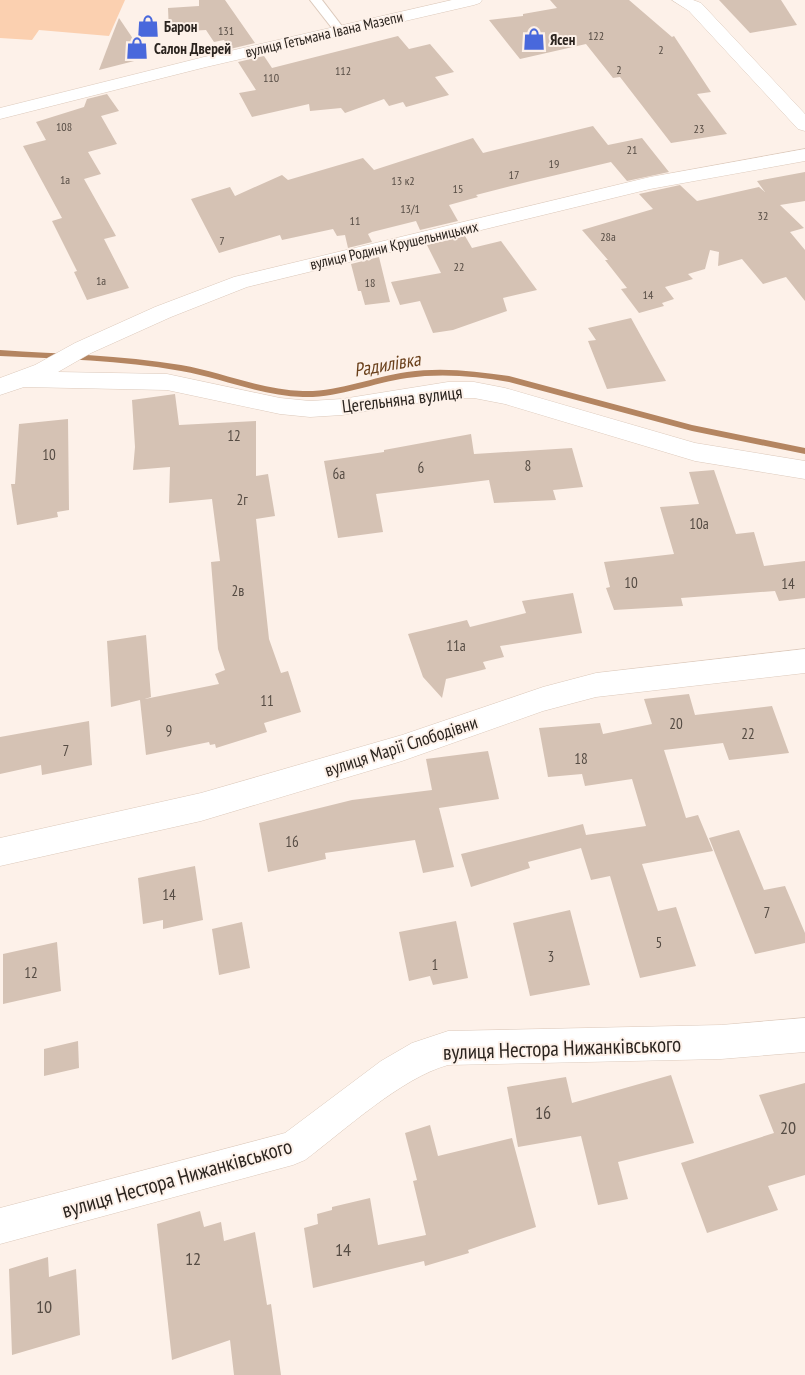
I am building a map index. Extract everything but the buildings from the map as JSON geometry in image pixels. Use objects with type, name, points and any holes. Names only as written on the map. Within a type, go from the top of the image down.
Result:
[{"type":"street","name":"вулиця Гетьмана Івана Мазепи","points":[[1,111],[339,30],[474,0]]},
{"type":"street","points":[[689,2],[805,125]]},
{"type":"street","name":"вулиця Родини Крушельницьких","points":[[0,387],[22,380],[56,365],[83,348],[202,296],[282,271],[383,249],[650,183],[805,155]]},
{"type":"street","name":"Цегельняна вулиця","points":[[22,380],[167,382],[280,406],[310,409],[448,390],[474,390],[505,396],[694,452],[805,470]]},
{"type":"street","name":"вулиця Марії Слободівни","points":[[0,852],[201,807],[402,748],[543,699],[596,685],[632,679],[805,660]]},
{"type":"street","name":"вулиця Нестора Нижанківського","points":[[0,1226],[293,1148],[393,1073],[424,1055],[448,1048],[566,1047],[712,1042],[805,1035]]},
{"type":"lane","points":[[316,0],[339,30]]},
{"type":"shaded area","points":[[0,0],[125,0],[109,36],[39,30],[32,40],[0,38]]},
{"type":"waterway","name":"Радилівка","points":[[0,353],[91,358],[181,368],[257,387],[303,394],[329,392],[420,373],[445,372],[483,375],[509,379],[692,428],[805,451]]},
{"type":"place","name":"Барон","points":[[148,26]]},
{"type":"place","name":"Ясен","points":[[534,39]]},
{"type":"place","name":"Салон Дверей","points":[[137,48]]}]
